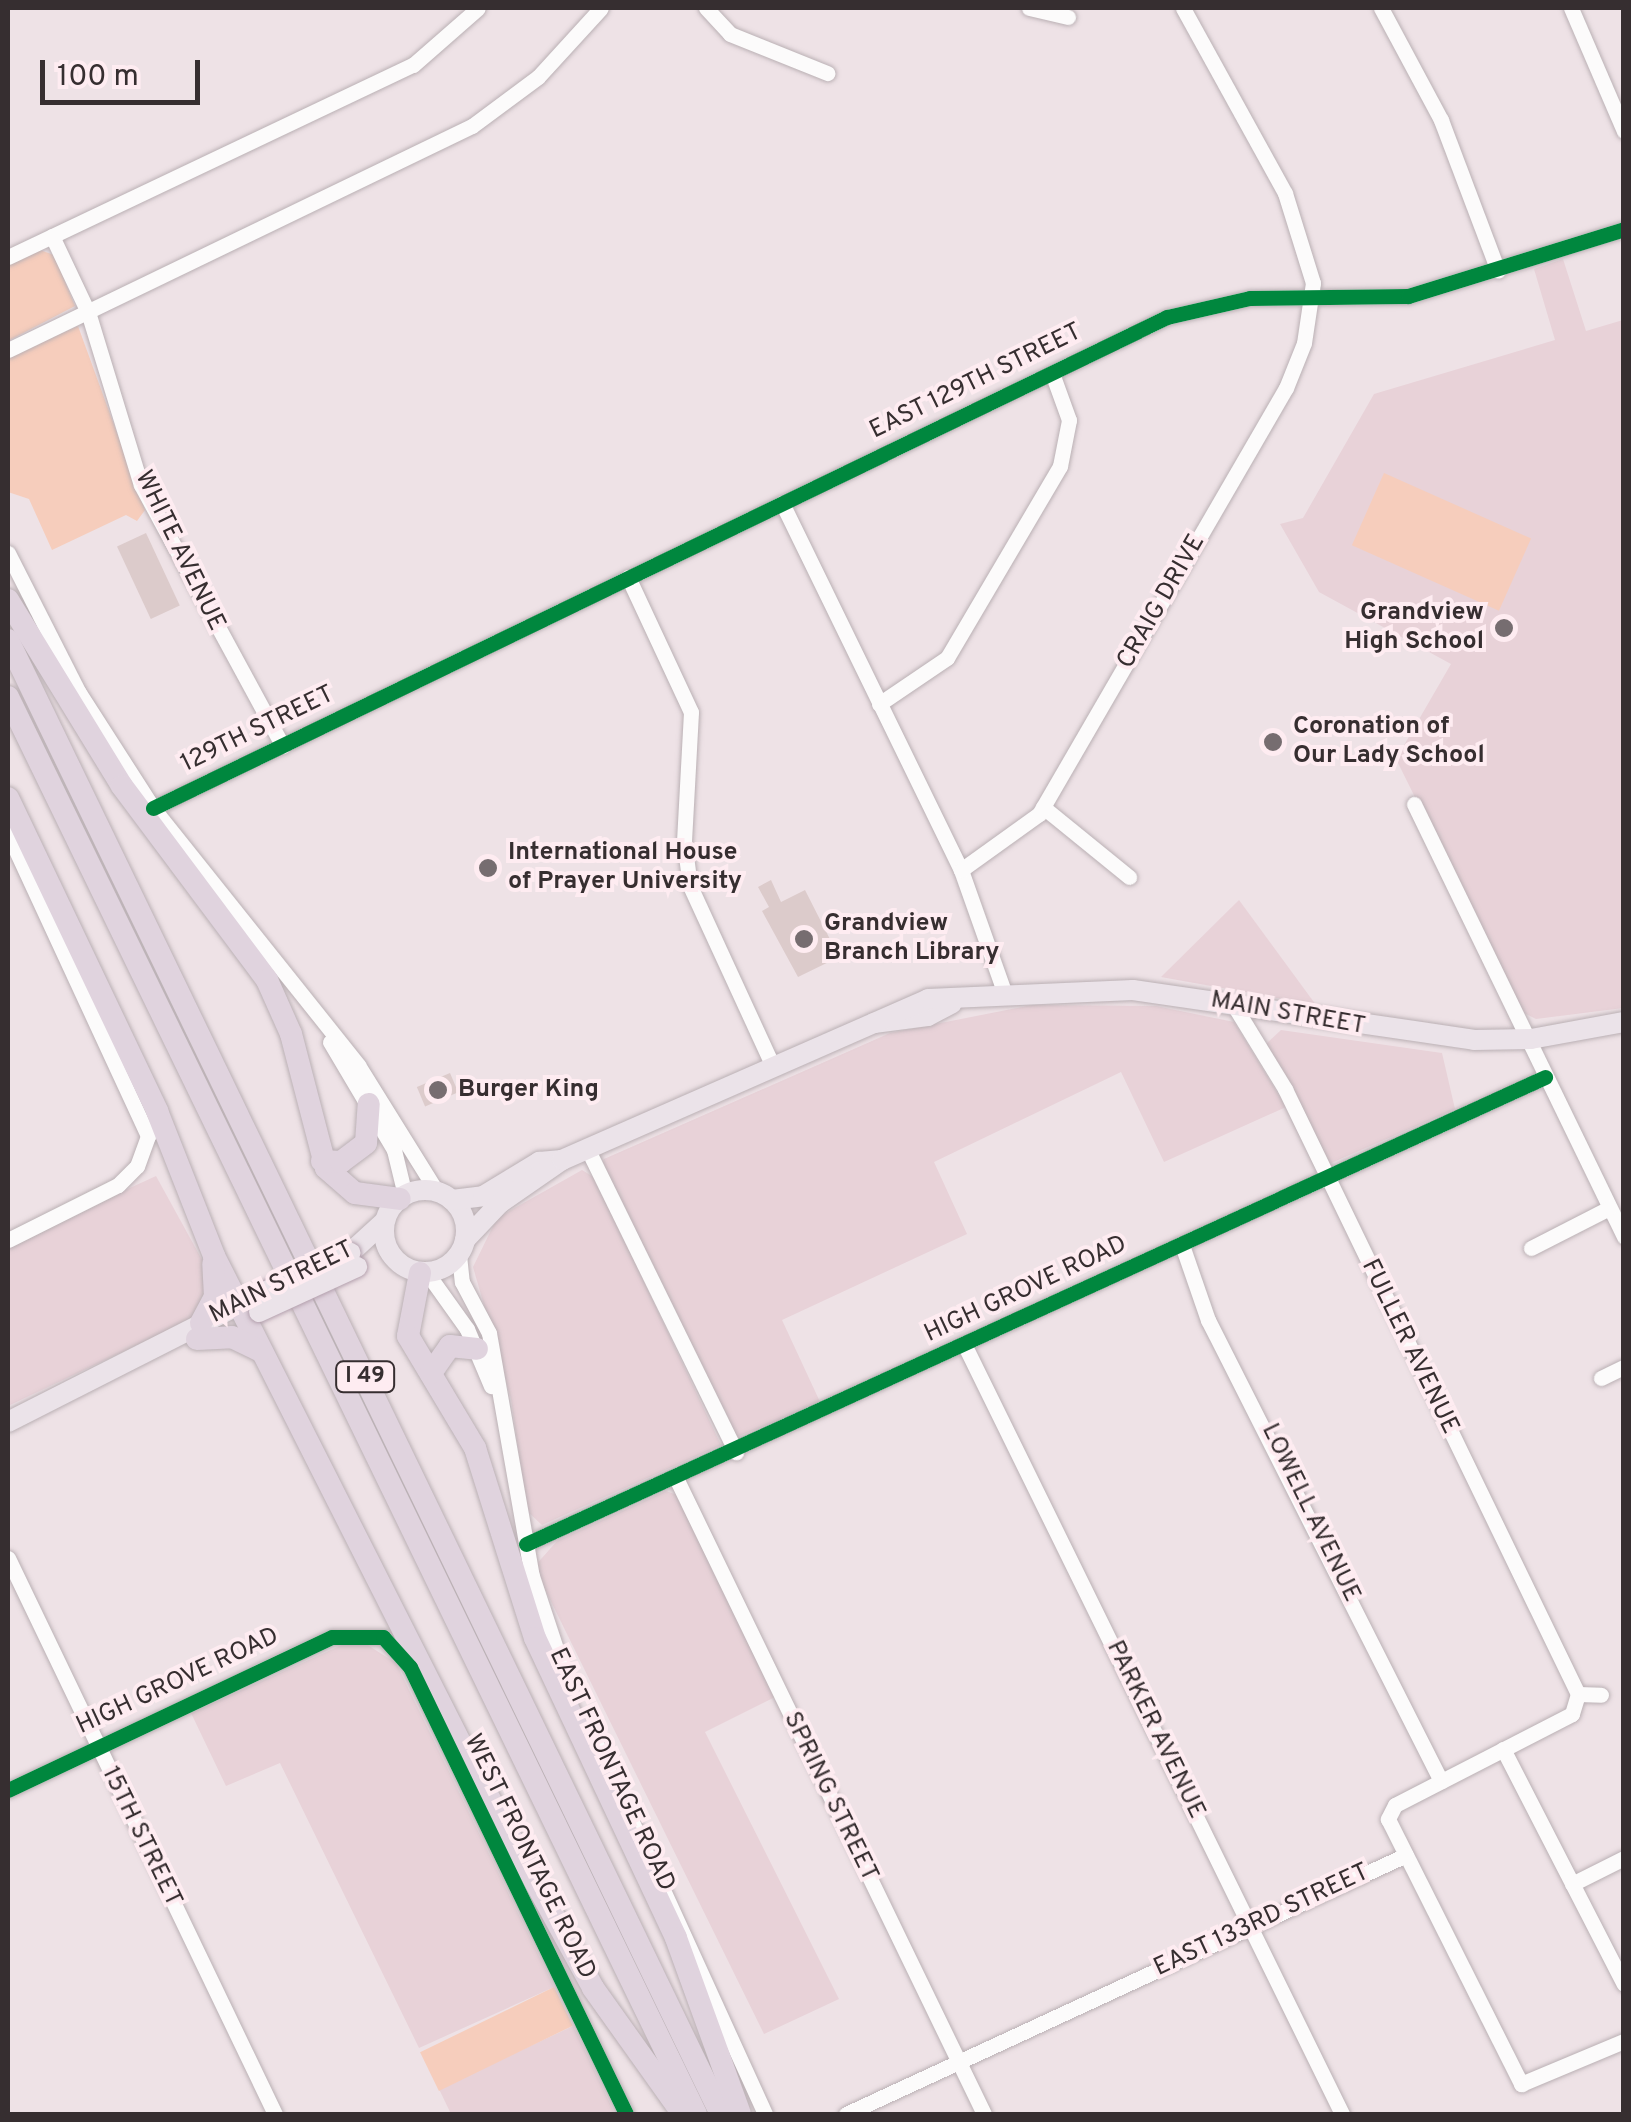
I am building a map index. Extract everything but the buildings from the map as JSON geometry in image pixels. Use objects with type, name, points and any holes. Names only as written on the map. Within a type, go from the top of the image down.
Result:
[{"type":"highway","points":[[8,600],[122,786],[267,980],[291,1034],[322,1162],[347,1189],[402,1197]]},
{"type":"highway","name":"I 49","points":[[8,640],[721,2114]]},
{"type":"highway","name":"I 49","points":[[8,696],[696,2114]]},
{"type":"highway","points":[[8,798],[157,1111],[214,1256],[248,1308],[260,1351],[549,1914],[683,2114]]},
{"type":"highway","points":[[322,1162],[341,1162],[366,1143],[369,1104]]},
{"type":"highway","points":[[214,1256],[215,1297],[191,1334],[232,1338],[260,1351]]},
{"type":"highway","points":[[424,1273],[406,1326],[475,1448],[534,1638],[676,1938],[740,2114]]},
{"type":"highway","points":[[431,1373],[450,1346],[477,1349]]},
{"type":"main road","name":"MAIN STREET","points":[[462,1247],[500,1203],[562,1160],[772,1064],[928,1000],[952,1003],[1006,994],[1132,990],[1415,1036],[1531,1040],[1624,1022]]},
{"type":"main road","name":"MAIN STREET","points":[[445,1196],[483,1196],[539,1162],[562,1160]]},
{"type":"main road","points":[[445,1196],[465,1218],[462,1247],[424,1273],[396,1260],[384,1222],[402,1197],[445,1196]]},
{"type":"main road","name":"MAIN STREET","points":[[353,1260],[384,1222]]},
{"type":"main road","name":"MAIN STREET","points":[[8,1422],[353,1260],[396,1260]]},
{"type":"street","points":[[8,257],[413,65],[478,8]]},
{"type":"street","points":[[8,350],[472,126],[538,77],[601,8]]},
{"type":"street","points":[[706,8],[730,34],[827,73]]},
{"type":"street","points":[[1029,8],[1068,18]]},
{"type":"street","points":[[1183,8],[1285,193],[1312,298]]},
{"type":"street","points":[[1381,8],[1441,120],[1498,271]]},
{"type":"street","points":[[1571,8],[1624,131]]},
{"type":"street","name":"EAST 129TH STREET","points":[[384,696],[1052,373],[1193,309],[1312,298],[1408,296],[1624,229]]},
{"type":"street","name":"WHITE AVENUE","points":[[52,236],[88,312],[142,485],[283,746]]},
{"type":"street","name":"CRAIG DRIVE","points":[[961,870],[1043,807],[1286,388],[1312,298]]},
{"type":"street","points":[[879,704],[947,658],[1060,466],[1069,420],[1052,373]]},
{"type":"street","points":[[782,503],[961,870],[1006,994]]},
{"type":"street","points":[[8,553],[78,690],[154,808],[358,1065],[445,1196]]},
{"type":"street","points":[[628,577],[691,712],[684,841],[690,886],[772,1064]]},
{"type":"street","name":"129TH STREET","points":[[154,808],[384,696]]},
{"type":"street","points":[[1414,804],[1624,1237]]},
{"type":"street","points":[[1043,807],[1129,877]]},
{"type":"street","points":[[8,1240],[102,1193],[138,1166],[148,1136],[140,1107],[9,842]]},
{"type":"street","name":"FULLER AVENUE","points":[[1234,1004],[1328,1178],[1578,1694]]},
{"type":"street","points":[[310,1009],[369,1104],[399,1162],[402,1197]]},
{"type":"street","name":"HIGH GROVE ROAD","points":[[526,1544],[677,1480],[1545,1077]]},
{"type":"street","points":[[587,1148],[736,1452]]},
{"type":"street","points":[[1531,1248],[1609,1208]]},
{"type":"street","name":"LOWELL AVENUE","points":[[1182,1246],[1208,1320],[1441,1781]]},
{"type":"street","name":"EAST FRONTAGE ROAD","points":[[462,1247],[462,1282],[489,1333],[526,1544],[565,1678],[765,2114]]},
{"type":"street","name":"EAST FRONTAGE ROAD","points":[[424,1273],[477,1349],[501,1412]]},
{"type":"street","name":"PARKER AVENUE","points":[[965,1346],[1342,2114]]},
{"type":"street","points":[[1601,1378],[1624,1367]]},
{"type":"street","name":"SPRING STREET","points":[[677,1480],[984,2114]]},
{"type":"street","name":"15TH STREET","points":[[8,1558],[275,2114]]},
{"type":"street","name":"HIGH GROVE ROAD","points":[[8,1790],[332,1636],[374,1634]]},
{"type":"street","name":"WEST FRONTAGE ROAD","points":[[374,1634],[410,1667],[626,2114]]},
{"type":"street","points":[[1602,1695],[1578,1694],[1572,1714],[1388,1811],[1406,1855],[1524,2085],[1624,2041]]},
{"type":"street","points":[[1503,1750],[1624,1984]]},
{"type":"street","name":"EAST 133RD STREET","points":[[846,2114],[1406,1855]]},
{"type":"street","points":[[1572,1884],[1624,1858]]},
{"type":"shaded area","points":[[40,250],[54,255],[75,306],[8,341],[8,265]]},
{"type":"shaded area","name":"Grandview High School","points":[[1563,259],[1586,331],[1623,320],[1623,1008],[1536,1019],[1522,1012],[1396,759],[1451,664],[1319,592],[1280,524],[1303,518],[1374,394],[1555,340],[1534,269]]},
{"type":"shaded area","points":[[78,326],[145,510],[137,521],[126,515],[52,550],[29,499],[8,492],[8,357]]},
{"type":"shaded area","points":[[1384,473],[1531,538],[1499,611],[1352,545]]},
{"type":"shaded area","points":[[1239,900],[1316,1005],[1161,977]]},
{"type":"shaded area","points":[[1032,1005],[1156,1006],[1234,1022],[1286,1107],[1164,1162],[1121,1072],[934,1162],[967,1234],[782,1320],[821,1404],[736,1437],[601,1167],[604,1159],[890,1033]]},
{"type":"shaded area","points":[[1281,1030],[1442,1053],[1455,1109],[1329,1164],[1264,1046]]},
{"type":"shaded area","points":[[582,1170],[595,1178],[721,1445],[542,1525],[527,1511],[511,1399],[473,1267],[497,1218]]},
{"type":"shaded area","points":[[156,1176],[206,1267],[211,1288],[192,1319],[8,1406],[8,1244]]},
{"type":"shaded area","points":[[666,1491],[677,1495],[775,1697],[705,1732],[839,1999],[764,2034],[534,1567],[557,1541]]},
{"type":"shaded area","points":[[366,1644],[396,1663],[554,1987],[419,2048],[280,1763],[226,1786],[191,1713],[342,1645]]},
{"type":"shaded area","points":[[554,1987],[573,2026],[439,2091],[420,2052]]},
{"type":"shaded area","points":[[573,2026],[615,2114],[451,2114],[439,2089]]},
{"type":"cycle path","points":[[153,808],[1167,317],[1250,298],[1408,296],[1624,229]]},
{"type":"cycle path","points":[[526,1544],[1545,1077]]},
{"type":"cycle path","points":[[8,1790],[332,1637],[383,1637],[410,1667],[626,2114]]},
{"type":"place","name":"Grandview High School","points":[[1504,628]]},
{"type":"place","name":"Coronation of Our Lady School","points":[[1273,742]]},
{"type":"place","name":"International House of Prayer University","points":[[488,868]]},
{"type":"place","name":"Grandview Branch Library","points":[[804,939]]},
{"type":"place","name":"Burger King","points":[[438,1090]]}]
